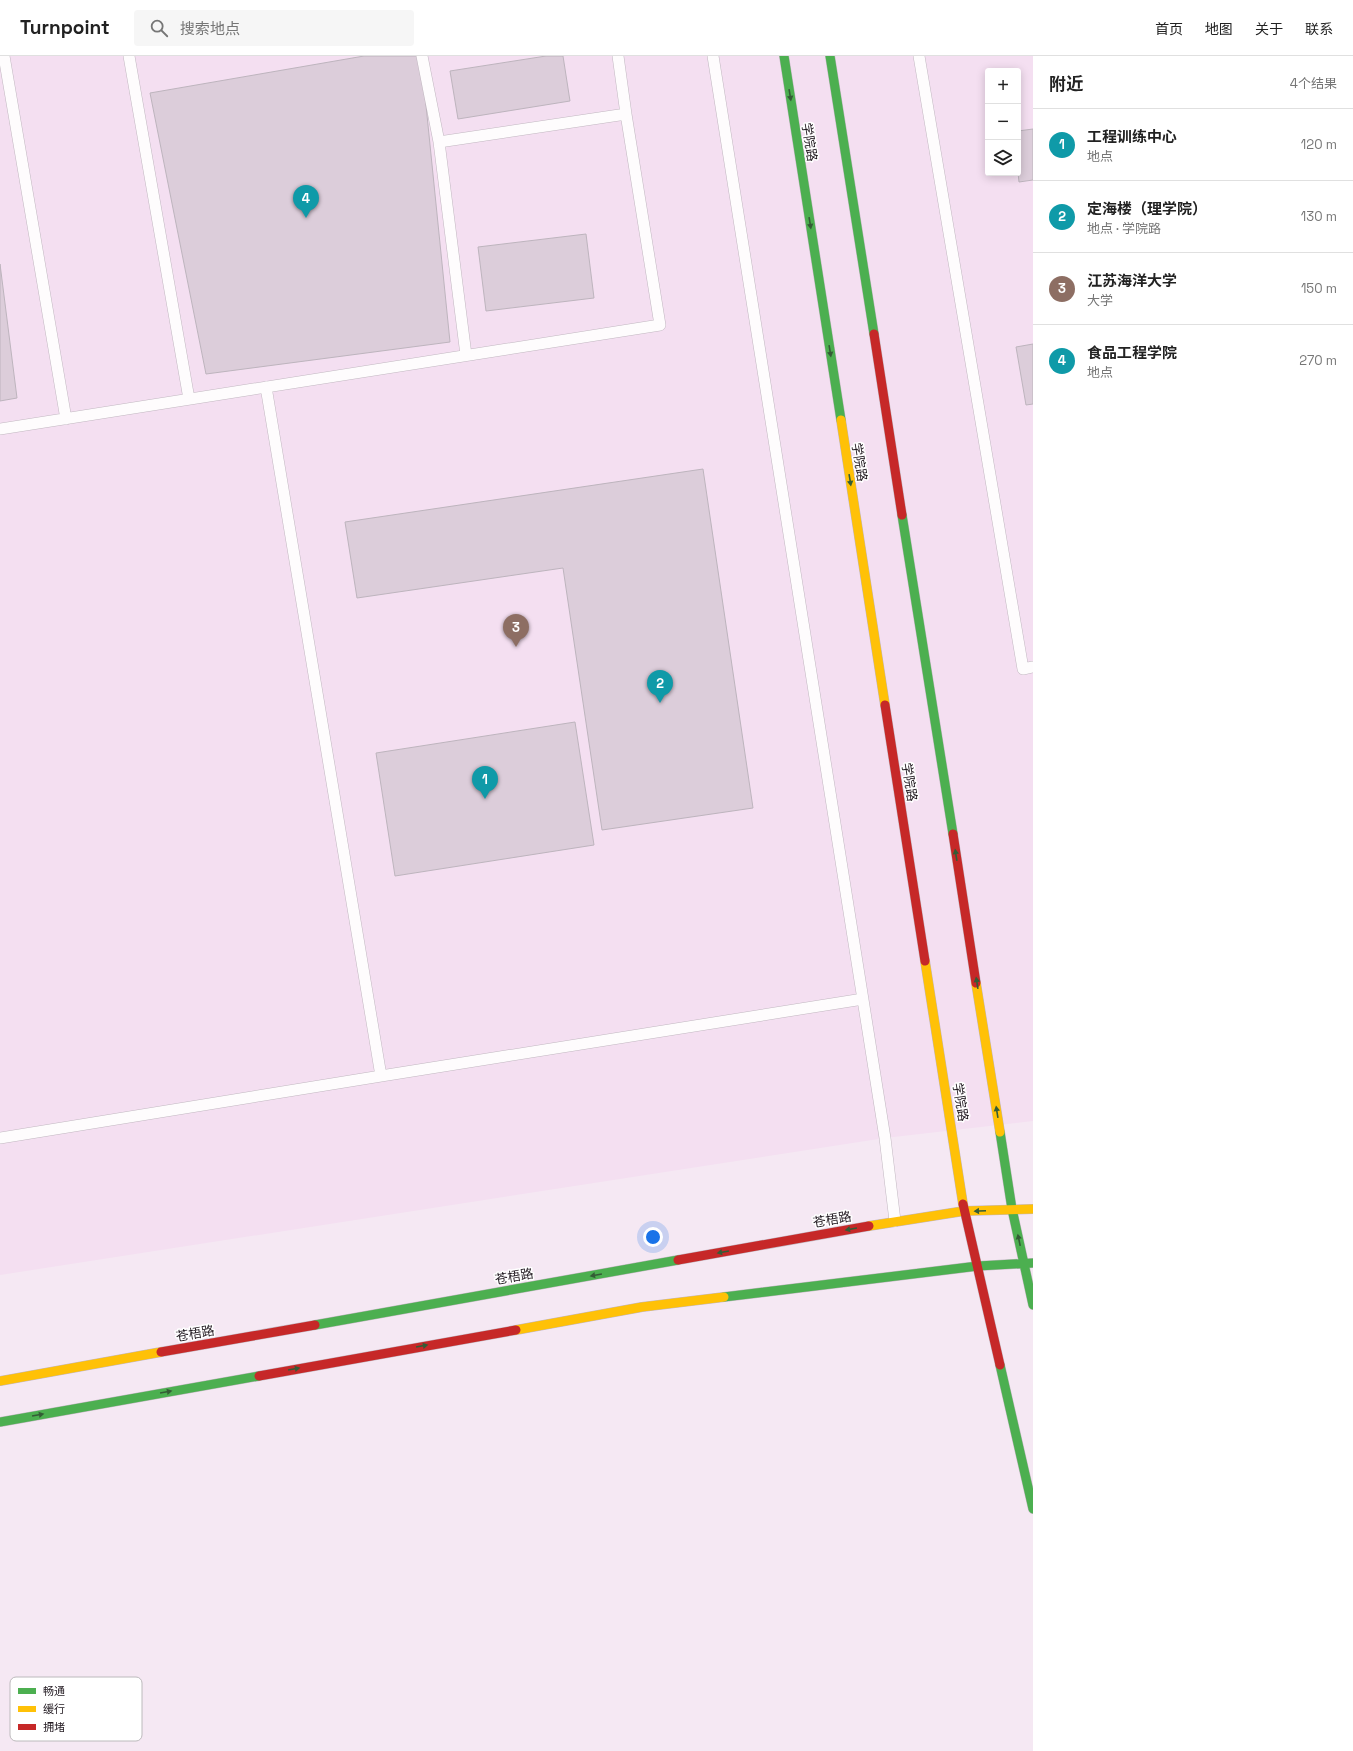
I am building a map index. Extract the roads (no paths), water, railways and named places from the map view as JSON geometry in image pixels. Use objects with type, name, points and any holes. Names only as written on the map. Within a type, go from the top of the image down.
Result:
[{"type":"main road","name":"学院路","points":[[784,56],[964,1211],[1033,1508]]},
{"type":"main road","points":[[830,56],[1012,1209],[1028,1263],[1033,1306]]},
{"type":"main road","name":"苍梧路","points":[[0,1381],[895,1221],[964,1211],[1033,1209]]},
{"type":"main road","points":[[0,1422],[642,1307],[978,1266],[1028,1263]]},
{"type":"lane","points":[[4,56],[66,419]]},
{"type":"lane","points":[[129,56],[189,399]]},
{"type":"lane","points":[[422,56],[439,142],[466,355]]},
{"type":"lane","points":[[0,429],[660,325],[618,56]]},
{"type":"lane","points":[[713,56],[885,1138],[895,1221]]},
{"type":"lane","points":[[920,56],[1023,669],[1033,667]]},
{"type":"lane","points":[[439,142],[626,114]]},
{"type":"lane","points":[[266,387],[381,1076]]},
{"type":"lane","points":[[0,1138],[863,999]]},
{"type":"place","name":"食品工程学院","points":[[306,218]]},
{"type":"place","name":"江苏海洋大学","points":[[516,647]]},
{"type":"place","name":"定海楼（理学院）","points":[[660,703]]},
{"type":"place","name":"工程训练中心","points":[[485,799]]}]
